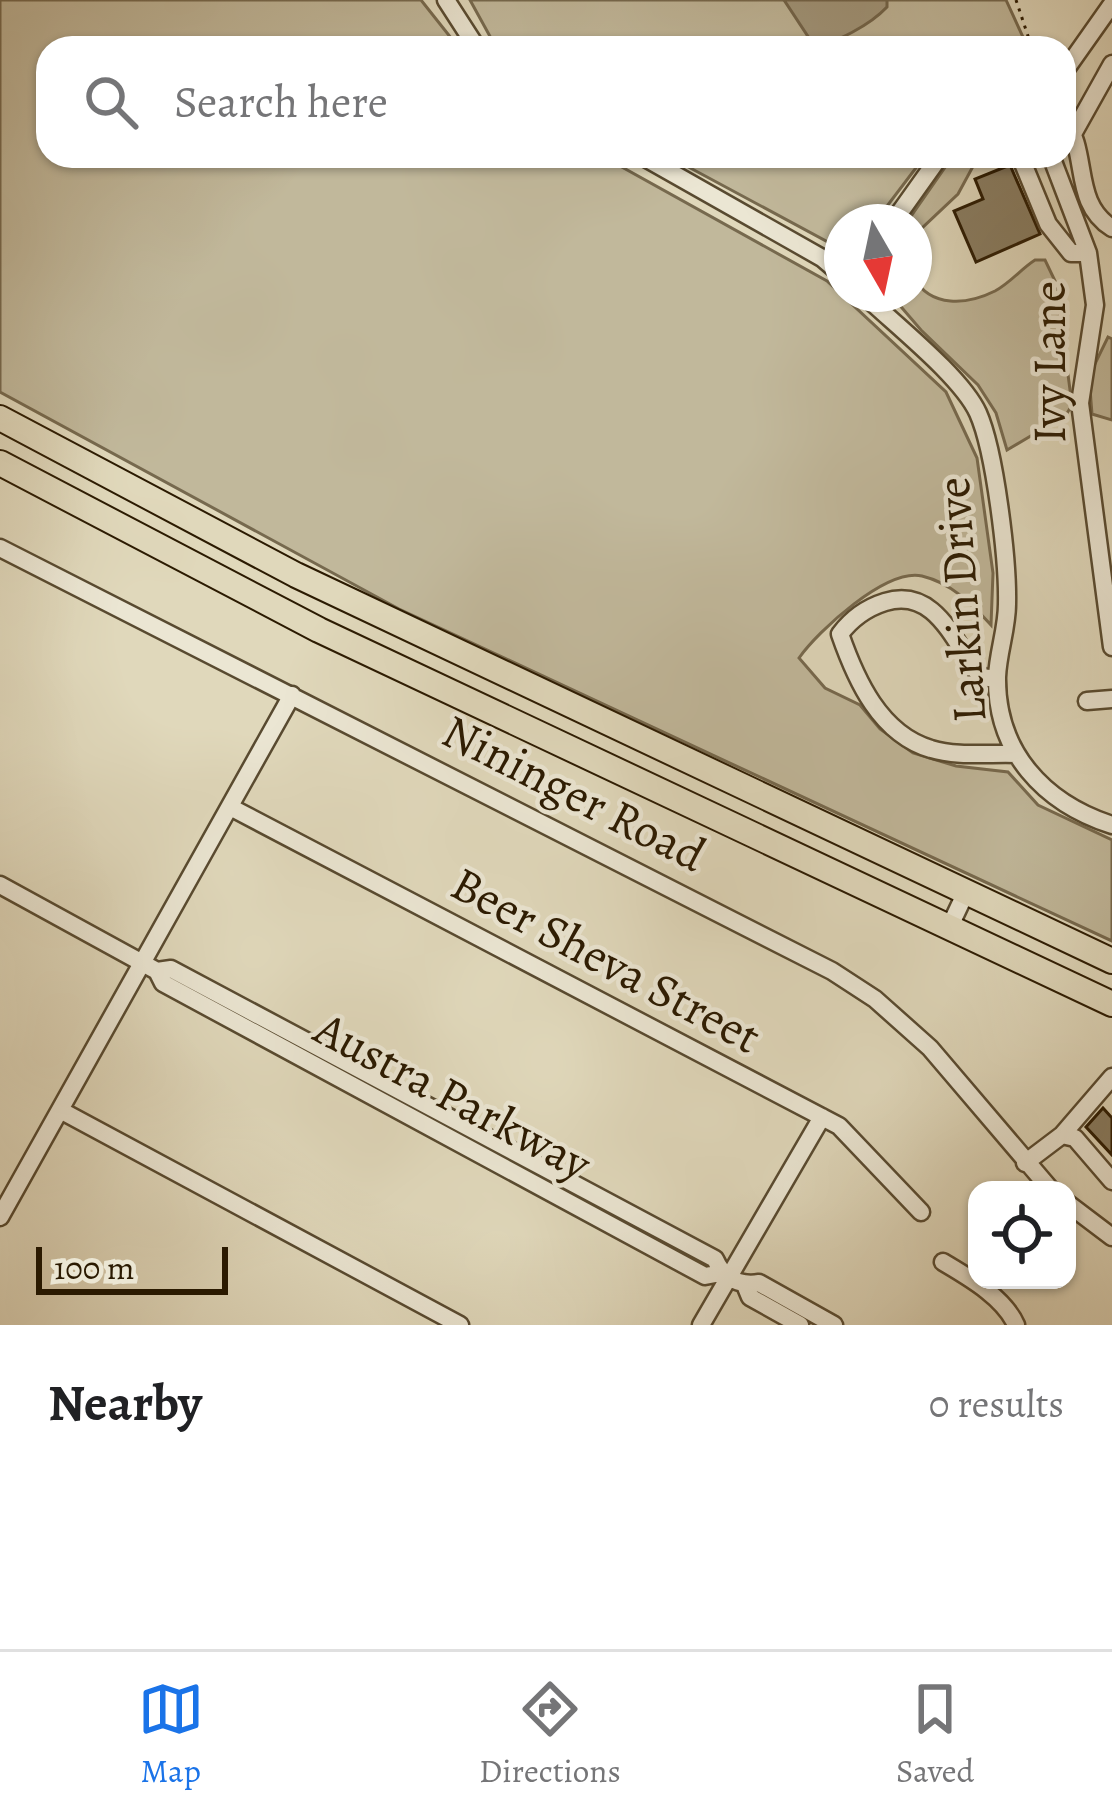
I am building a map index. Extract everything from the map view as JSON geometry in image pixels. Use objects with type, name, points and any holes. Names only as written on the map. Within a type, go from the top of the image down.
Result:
[{"type":"highway","points":[[0,418],[296,575],[1112,961]]},
{"type":"highway","points":[[0,464],[298,620],[1112,1004]]},
{"type":"street","points":[[446,0],[469,36]]},
{"type":"street","points":[[1076,55],[1112,4]]},
{"type":"street","points":[[1076,116],[1112,64]]},
{"type":"street","points":[[1076,158],[1084,195],[1112,228]]},
{"type":"street","points":[[663,168],[824,260]]},
{"type":"street","points":[[906,204],[931,168]]},
{"type":"street","points":[[1025,168],[1048,224],[1071,254],[1088,253]]},
{"type":"street","name":"Ivy Lane","points":[[1056,168],[1088,253],[1095,305],[1080,403],[1112,646]]},
{"type":"street","name":"Larkin Drive","points":[[881,312],[959,386],[975,406],[987,436],[1008,587],[997,680],[1001,716],[1016,754],[1044,790],[1068,808],[1112,826]]},
{"type":"street","name":"Nininger Road","points":[[0,548],[785,945],[855,985],[930,1048],[1042,1181]]},
{"type":"street","points":[[997,680],[981,677],[934,611],[905,598],[868,608],[840,634],[878,712],[904,739],[934,751],[1016,754]]},
{"type":"street","points":[[0,1217],[150,967],[292,695]]},
{"type":"street","points":[[1088,700],[1112,699]]},
{"type":"street","name":"Beer Sheva Street","points":[[232,808],[839,1126],[921,1212]]},
{"type":"street","name":"Austra Parkway","points":[[0,885],[150,967],[163,983],[684,1265],[705,1276],[759,1283],[835,1325]]},
{"type":"street","points":[[949,928],[966,892]]},
{"type":"street","points":[[1025,1163],[1062,1135],[1112,1076]]},
{"type":"street","points":[[60,1111],[460,1325]]},
{"type":"street","points":[[701,1325],[822,1117]]},
{"type":"street","points":[[1062,1135],[1075,1138],[1112,1180]]},
{"type":"street","points":[[1076,1210],[1112,1237]]},
{"type":"street","points":[[943,1262],[971,1279],[1011,1314],[1016,1325]]},
{"type":"street","name":"Austra Parkway","points":[[732,1278],[750,1297],[800,1325]]},
{"type":"path","points":[[1016,0],[1028,36]]},
{"type":"shaded area","points":[[0,0],[421,0],[450,36],[36,36],[36,168],[624,168],[824,279],[824,312],[860,312],[946,392],[977,458],[993,573],[991,625],[951,589],[922,576],[907,576],[854,604],[799,658],[825,688],[860,705],[880,729],[913,753],[956,766],[1008,772],[1038,805],[1112,840],[1112,941],[399,609],[0,392]]},
{"type":"shaded area","points":[[470,0],[1006,0],[1022,36],[490,36]]},
{"type":"shaded area","points":[[784,0],[887,0],[887,7],[852,32],[808,36]]},
{"type":"shaded area","points":[[690,168],[916,168],[889,204],[824,204],[824,240]]},
{"type":"shaded area","points":[[945,168],[972,168],[958,194],[932,219],[932,204],[920,204]]},
{"type":"shaded area","points":[[1035,260],[1045,260],[1056,283],[1072,405],[1066,415],[1007,450],[996,413],[978,385],[906,312],[932,312],[932,296],[950,301],[973,299],[1000,288]]},
{"type":"shaded area","points":[[1108,337],[1112,339],[1112,420],[1092,414],[1089,376]]},
{"type":"building","points":[[1011,168],[1040,234],[976,262],[954,211],[983,199],[975,179]]},
{"type":"building","points":[[1103,1108],[1112,1118],[1112,1155],[1086,1127]]}]
